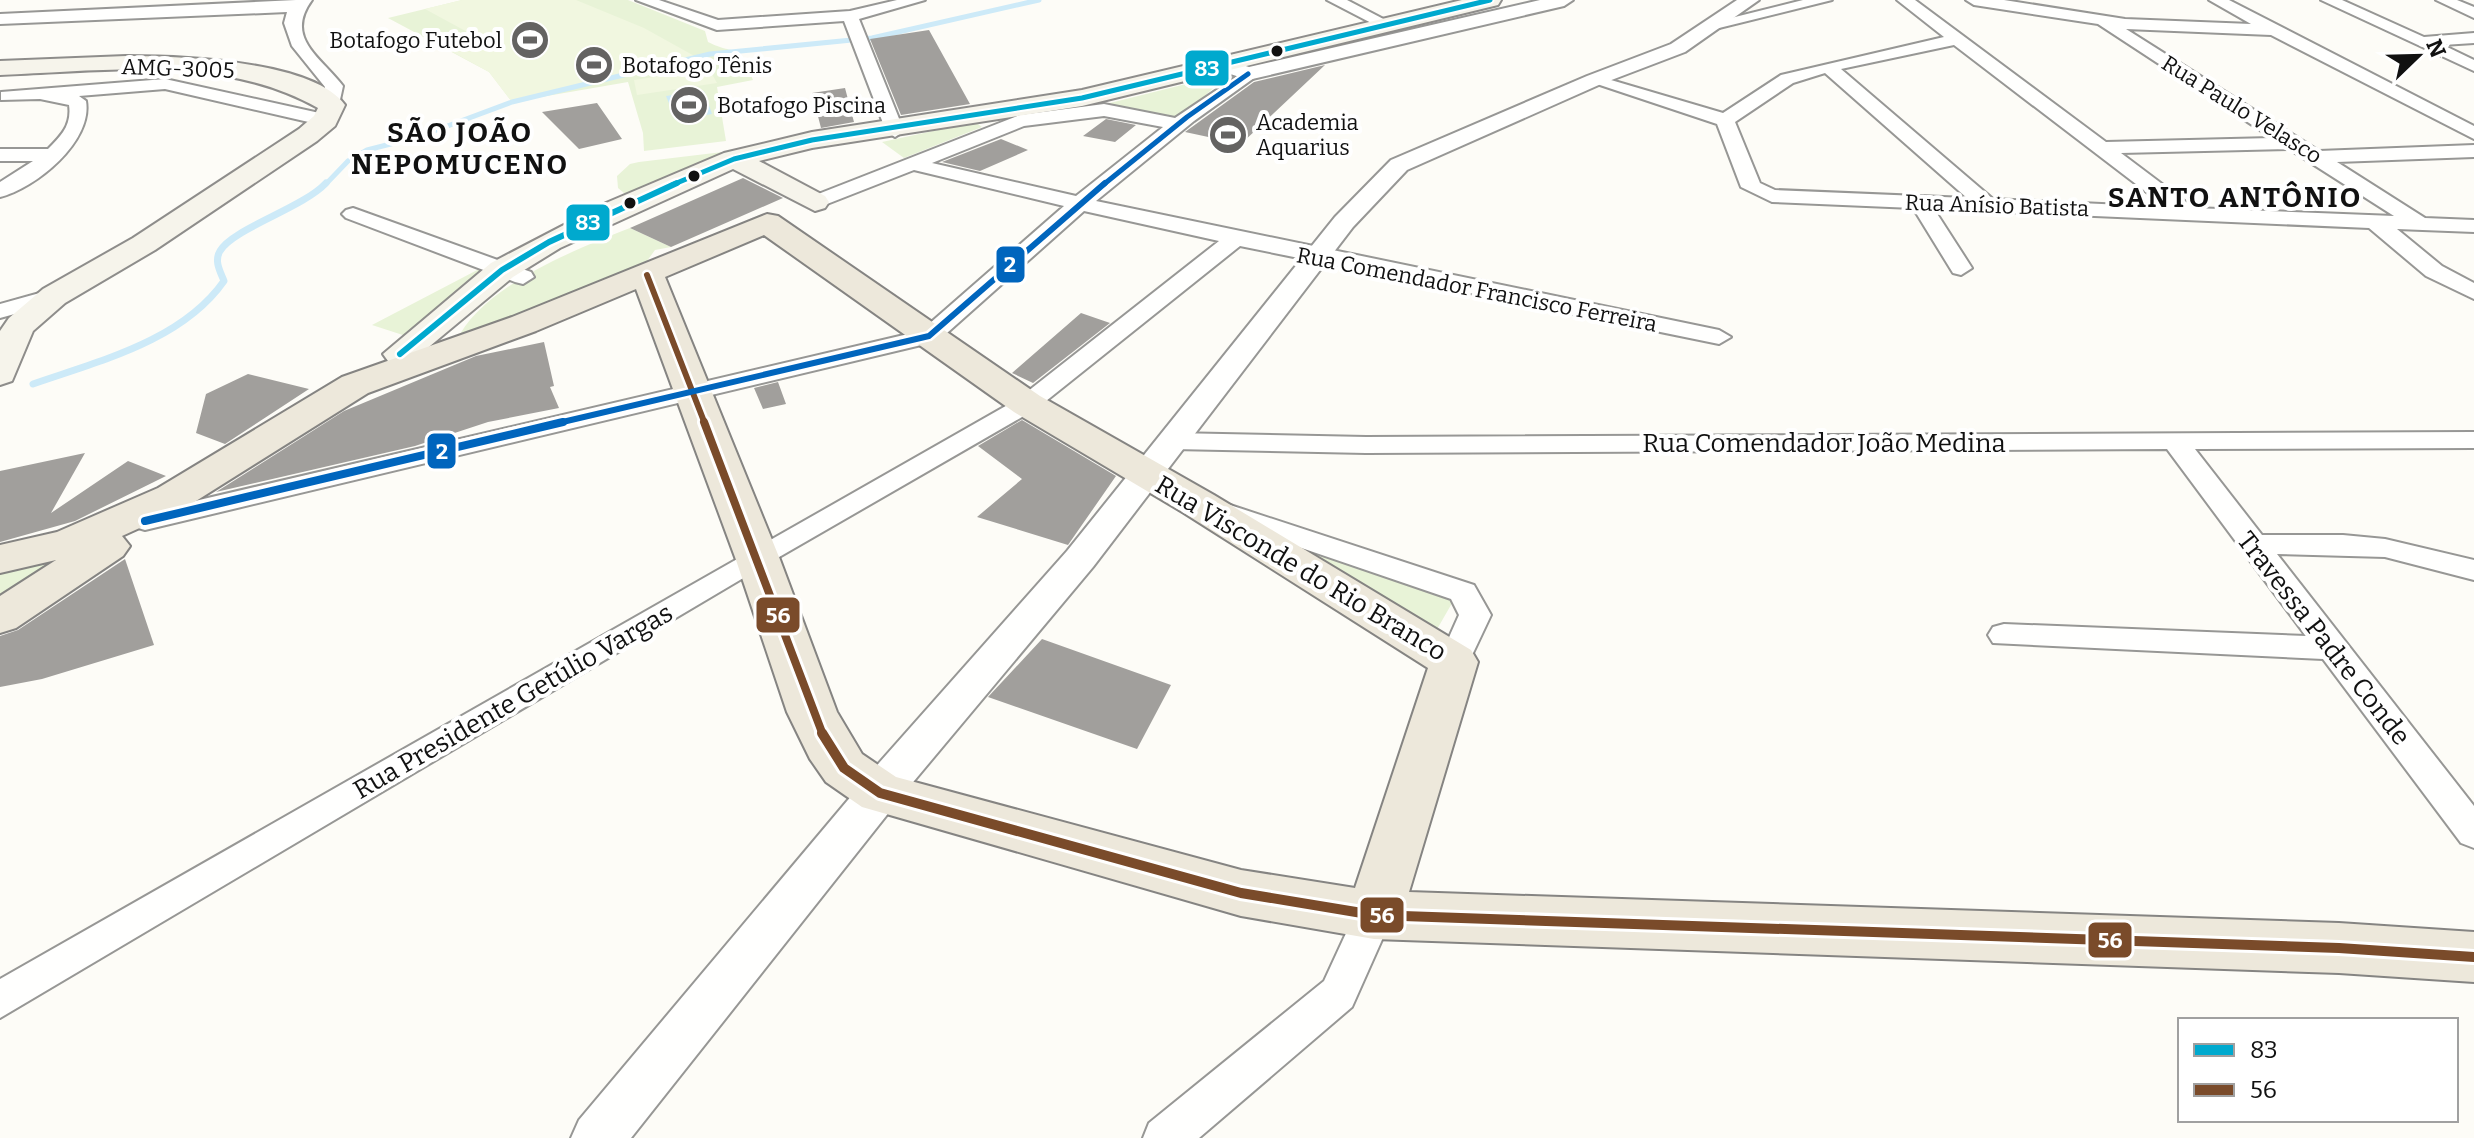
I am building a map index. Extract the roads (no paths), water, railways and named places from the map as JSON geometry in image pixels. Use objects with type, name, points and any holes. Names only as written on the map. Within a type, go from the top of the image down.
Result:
[{"type":"main road","points":[[0,617],[159,509],[400,354],[453,324],[503,270],[610,227],[743,164],[900,128],[1082,98],[1490,0]]},
{"type":"main road","name":"AMG-3005","points":[[0,68],[162,65],[250,70],[299,85],[329,112]]},
{"type":"main road","points":[[0,374],[16,332],[54,296],[144,244],[329,112]]},
{"type":"main road","points":[[743,164],[815,202]]},
{"type":"main road","points":[[355,385],[510,330],[815,202]]},
{"type":"main road","name":"Rua Visconde do Rio Branco","points":[[767,223],[1027,404],[1199,504],[1454,662]]},
{"type":"main road","points":[[647,275],[828,746],[844,768],[880,793],[1241,893],[1374,915],[2339,948],[2474,957]]},
{"type":"main road","points":[[0,559],[69,543],[159,509]]},
{"type":"main road","points":[[1374,915],[1454,662]]},
{"type":"street","points":[[644,0],[717,25],[850,16],[917,0]]},
{"type":"street","points":[[1335,0],[1385,24]]},
{"type":"street","points":[[159,509],[693,392],[929,336],[1078,205],[1178,124],[1248,74],[1564,0]]},
{"type":"street","points":[[598,1138],[880,793],[1080,559],[1369,192],[1399,165],[1594,80],[1678,48],[1750,0]]},
{"type":"street","points":[[1715,24],[1824,0]]},
{"type":"street","points":[[1905,0],[1953,40],[2188,213]]},
{"type":"street","points":[[1974,0],[2040,4],[2104,22],[2279,30]]},
{"type":"street","points":[[2217,0],[2474,133]]},
{"type":"street","points":[[2329,0],[2474,66]]},
{"type":"street","points":[[2444,0],[2474,13]]},
{"type":"street","points":[[0,19],[300,4],[293,28],[297,45],[334,86],[329,112],[165,84],[4,96]]},
{"type":"street","points":[[850,16],[900,128]]},
{"type":"street","points":[[0,37],[41,18]]},
{"type":"street","name":"Rua Paulo Velasco","points":[[2104,22],[2419,223]]},
{"type":"street","points":[[2422,42],[2474,38]]},
{"type":"street","points":[[1594,80],[1725,120],[1787,79],[1953,40]]},
{"type":"street","points":[[1223,65],[1248,74]]},
{"type":"street","points":[[1828,67],[1987,205]]},
{"type":"street","points":[[0,191],[55,155],[79,117],[77,101],[4,96]]},
{"type":"street","points":[[815,202],[1005,125],[1072,112],[1116,111],[1178,124]]},
{"type":"street","name":"Rua Anísio Batista","points":[[1725,120],[1751,187],[1760,193],[2474,226]]},
{"type":"street","points":[[2100,148],[2294,143]]},
{"type":"street","points":[[2317,157],[2474,151]]},
{"type":"street","points":[[0,155],[55,155]]},
{"type":"street","name":"Rua Comendador Francisco Ferreira","points":[[910,163],[1078,205],[1319,257],[1719,337]]},
{"type":"street","points":[[1919,202],[1961,268]]},
{"type":"street","points":[[353,214],[503,270]]},
{"type":"street","points":[[2375,222],[2434,271],[2474,292]]},
{"type":"street","points":[[1027,404],[1236,238]]},
{"type":"street","points":[[0,311],[54,296]]},
{"type":"street","name":"Rua Presidente Getúlio Vargas","points":[[0,1000],[757,557],[1027,404]]},
{"type":"street","name":"Rua Comendador João Medina","points":[[1173,441],[1366,445],[2474,440]]},
{"type":"street","name":"Travessa Padre Conde","points":[[2175,442],[2474,833]]},
{"type":"street","points":[[1199,504],[1463,592],[1471,602],[1475,615],[1454,662]]},
{"type":"street","points":[[2253,545],[2343,544],[2385,548],[2474,570]]},
{"type":"street","points":[[1359,603],[1393,567]]},
{"type":"street","points":[[2004,635],[2332,648]]},
{"type":"street","points":[[1165,1138],[1338,994],[1374,915]]},
{"type":"water","name":"Botafogo Piscina","points":[[704,91],[712,114],[676,120],[666,96]]},
{"type":"waterway","points":[[325,185],[348,161],[367,150],[418,137],[512,102],[710,54],[872,38],[1039,0]]},
{"type":"waterway","points":[[33,384],[138,346],[186,319],[224,281],[218,258],[227,243],[301,201],[326,183]]},
{"type":"place","name":"Botafogo Futebol","points":[[530,40]]},
{"type":"place","name":"Botafogo Tênis","points":[[594,65]]},
{"type":"place","name":"Botafogo Piscina","points":[[689,105]]},
{"type":"place","name":"Academia Aquarius","points":[[1228,135]]},
{"type":"district","name":"SÃO JOÃO NEPOMUCENO","points":[[460,148]]},
{"type":"district","name":"SANTO ANTÔNIO","points":[[2235,197]]}]
